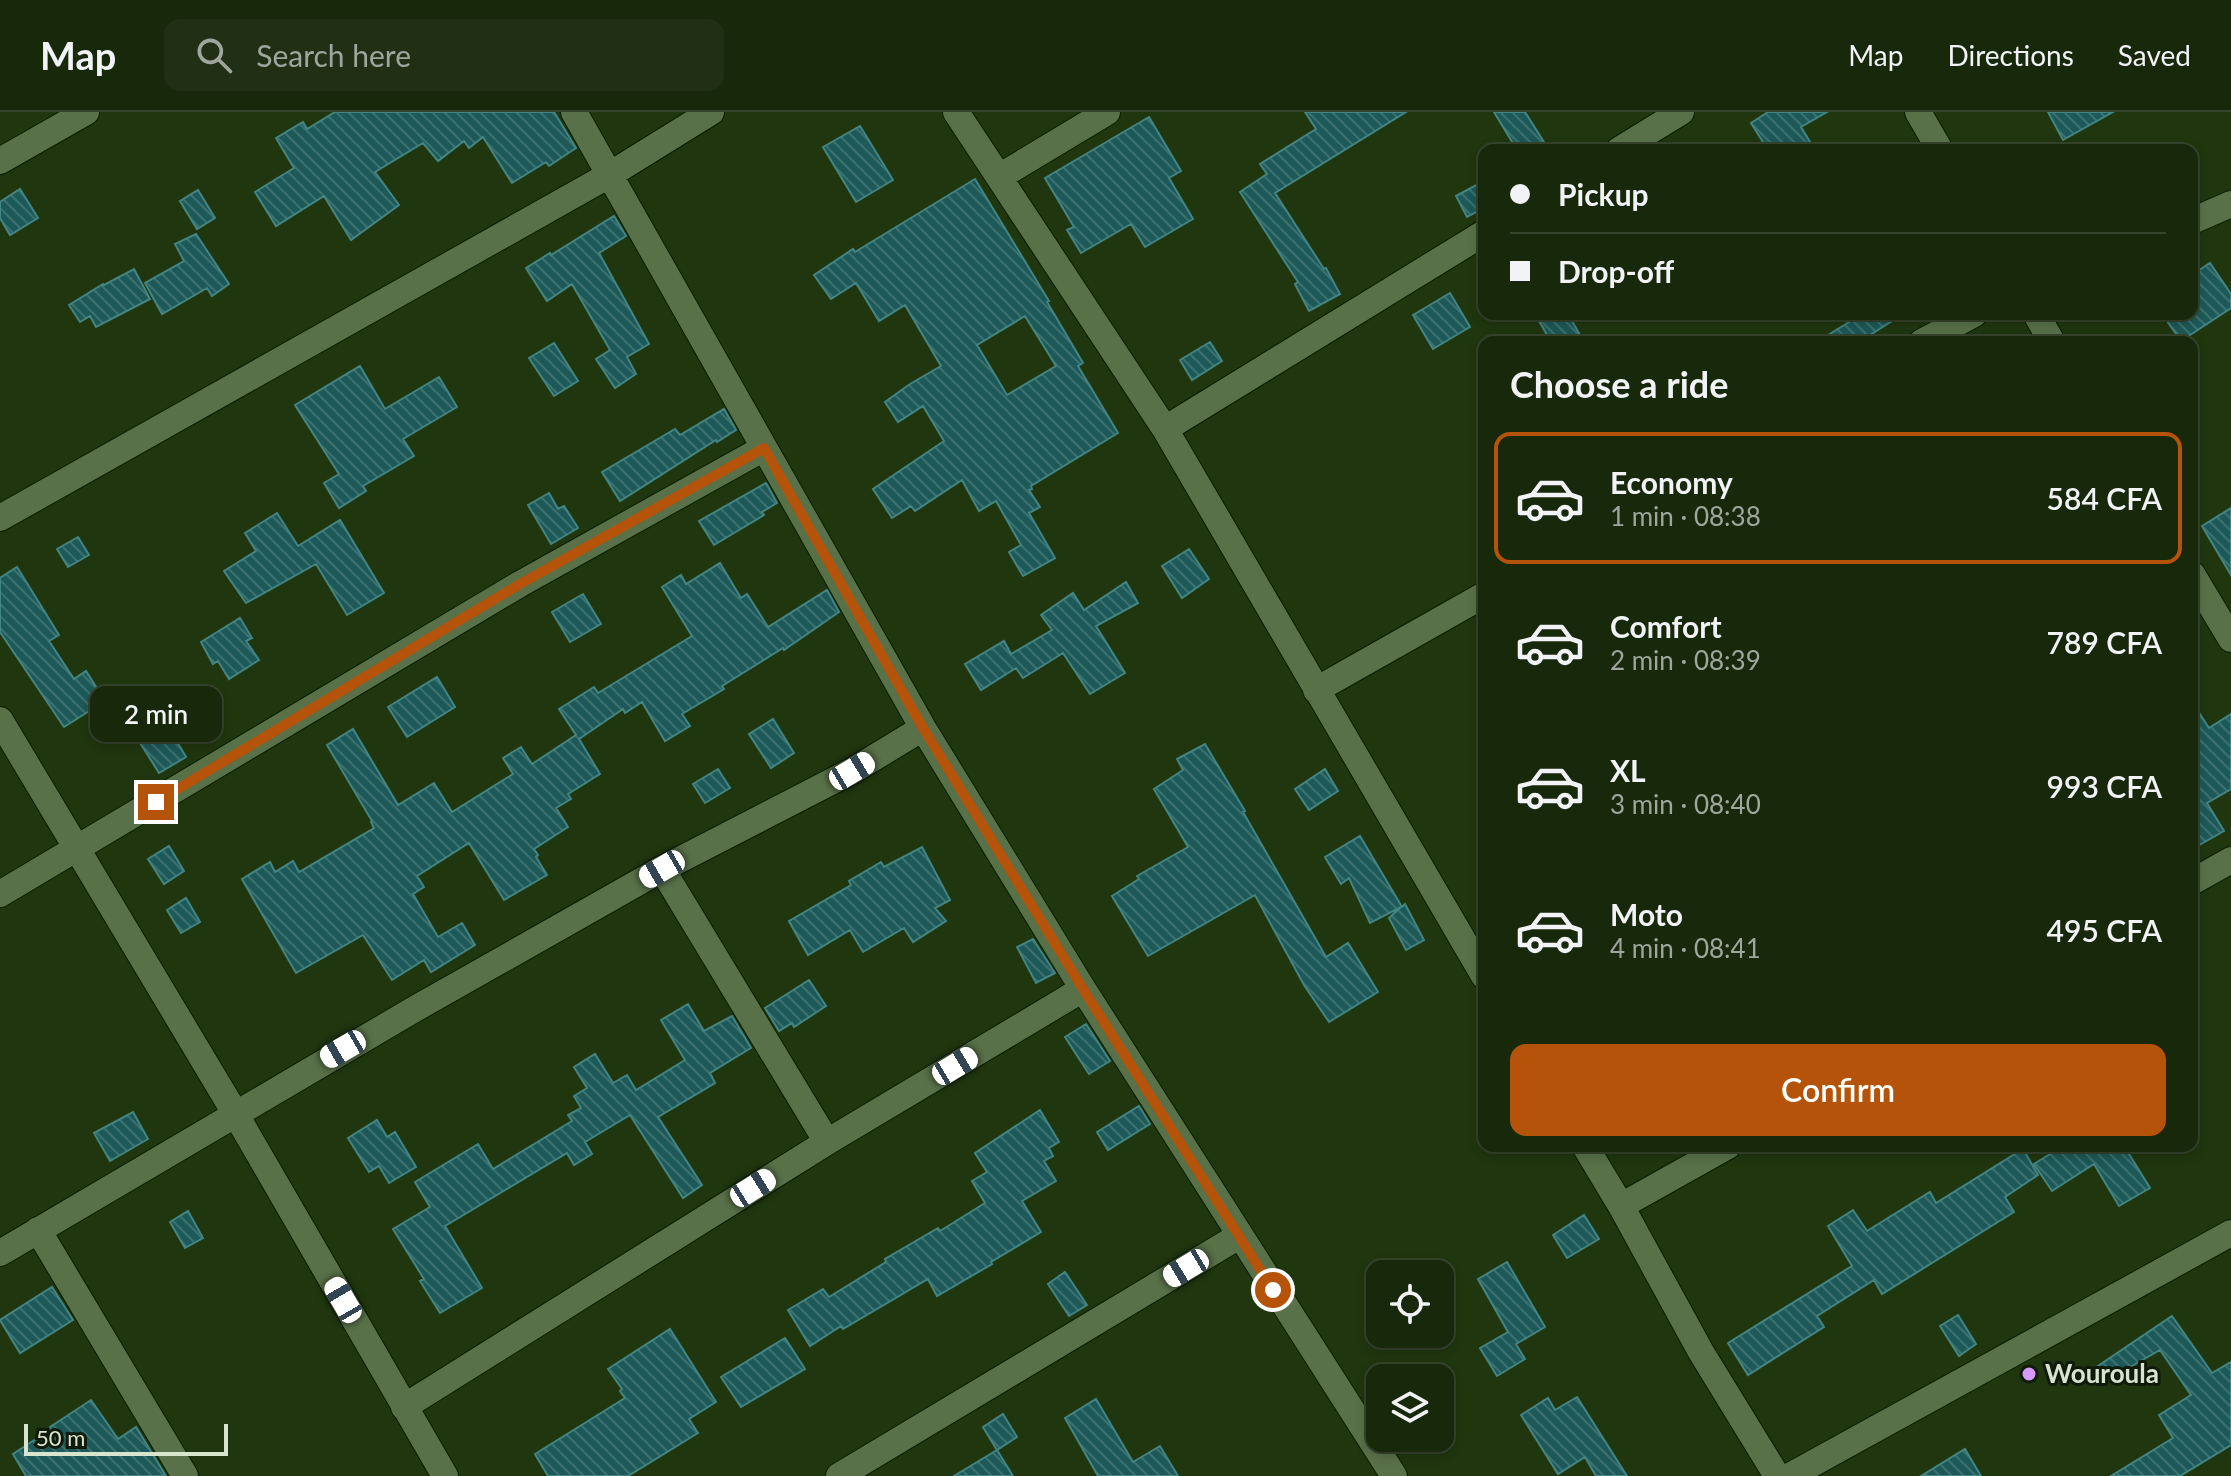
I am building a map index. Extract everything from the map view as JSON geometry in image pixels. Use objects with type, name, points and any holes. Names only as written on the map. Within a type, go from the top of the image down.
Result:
[{"type":"street","points":[[0,161],[86,112]]},
{"type":"street","points":[[574,112],[923,728],[1083,989],[1394,1476]]},
{"type":"street","points":[[0,518],[611,174],[711,112]]},
{"type":"street","points":[[956,112],[1165,429],[1316,690],[1477,948]]},
{"type":"street","points":[[999,177],[1107,112]]},
{"type":"street","points":[[1629,144],[1681,112]]},
{"type":"street","points":[[1918,112],[1937,144]]},
{"type":"street","points":[[2198,218],[2231,204]]},
{"type":"street","points":[[1165,429],[1478,237]]},
{"type":"street","points":[[1933,336],[1963,320]]},
{"type":"street","points":[[0,894],[520,584],[764,448]]},
{"type":"street","points":[[2198,584],[2231,639]]},
{"type":"street","points":[[1316,690],[1478,598]]},
{"type":"street","points":[[0,720],[235,1113],[445,1476]]},
{"type":"street","points":[[0,1253],[373,1032],[662,869],[852,771],[923,728]]},
{"type":"street","points":[[2198,879],[2231,860]]},
{"type":"street","points":[[662,869],[827,1142]]},
{"type":"street","points":[[404,1407],[827,1142],[1083,989]]},
{"type":"street","points":[[1589,1152],[1701,1352],[1777,1476]]},
{"type":"street","points":[[1621,1206],[1717,1152]]},
{"type":"street","points":[[38,1230],[185,1476]]},
{"type":"street","points":[[1790,1476],[2231,1233]]},
{"type":"street","points":[[839,1476],[1239,1236]]},
{"type":"building","points":[[335,112],[554,112],[576,148],[549,166],[546,162],[512,183],[483,137],[469,148],[464,141],[438,161],[423,143],[375,172],[399,205],[351,240],[324,196],[276,226],[255,192],[294,168],[276,138],[303,122],[307,129]]},
{"type":"building","points":[[1305,112],[1406,112],[1275,193],[1340,294],[1309,311],[1295,284],[1298,282],[1240,192],[1267,174],[1260,164],[1316,129]]},
{"type":"building","points":[[1494,112],[1525,112],[1545,144],[1513,144]]},
{"type":"building","points":[[1768,112],[1827,112],[1801,127],[1811,144],[1764,144],[1751,123]]},
{"type":"building","points":[[2048,112],[2113,112],[2063,140]]},
{"type":"building","points":[[1149,117],[1181,171],[1169,178],[1193,219],[1145,247],[1131,224],[1081,253],[1067,230],[1074,227],[1045,178]]},
{"type":"building","points":[[860,126],[893,180],[856,202],[823,147]]},
{"type":"building","points":[[975,179],[1049,301],[1083,363],[1078,366],[1118,433],[1031,486],[1029,490],[1040,507],[1029,513],[1055,558],[1023,576],[1009,552],[1021,545],[996,501],[979,511],[962,480],[915,511],[911,506],[892,518],[873,489],[944,441],[923,406],[898,422],[885,402],[941,366],[905,305],[879,321],[856,283],[831,299],[814,275],[853,249],[855,252]],"holes":[[[1025,316],[1056,366],[1007,395],[977,345]]]},
{"type":"building","points":[[1478,184],[1478,211],[1467,217],[1456,196]]},
{"type":"building","points":[[20,189],[38,218],[10,235],[0,218],[0,202]]},
{"type":"building","points":[[198,190],[215,218],[197,229],[180,201]]},
{"type":"building","points":[[614,216],[626,236],[599,253],[649,344],[627,357],[636,374],[615,388],[596,359],[610,350],[572,284],[547,301],[526,268]]},
{"type":"building","points":[[196,234],[229,284],[212,296],[207,288],[162,314],[145,283],[184,261],[175,244]]},
{"type":"building","points":[[2210,263],[2231,294],[2231,308],[2189,336],[2177,336],[2166,320],[2198,320],[2198,271]]},
{"type":"building","points":[[134,269],[150,299],[96,327],[90,316],[80,322],[69,305]]},
{"type":"building","points":[[1450,293],[1470,327],[1433,349],[1413,315]]},
{"type":"building","points":[[1538,320],[1571,320],[1581,336],[1548,336]]},
{"type":"building","points":[[1852,320],[1894,320],[1868,336],[1827,336]]},
{"type":"building","points":[[1210,342],[1222,361],[1192,380],[1180,360]]},
{"type":"building","points":[[554,343],[578,381],[554,396],[529,358]]},
{"type":"building","points":[[360,366],[385,409],[439,377],[457,407],[403,439],[414,456],[363,486],[366,491],[339,508],[324,483],[339,474],[295,405]]},
{"type":"building","points":[[724,409],[736,430],[620,501],[602,472],[675,429],[680,435]]},
{"type":"building","points":[[766,483],[777,503],[762,512],[764,515],[714,545],[699,521]]},
{"type":"building","points":[[549,493],[558,509],[564,506],[578,528],[551,544],[528,505]]},
{"type":"building","points":[[2231,508],[2231,575],[2202,526]]},
{"type":"building","points":[[277,513],[298,546],[340,520],[384,593],[347,615],[316,564],[246,603],[224,571],[256,551],[245,533]]},
{"type":"building","points":[[78,537],[89,555],[68,567],[57,549]]},
{"type":"building","points":[[1189,549],[1209,579],[1182,598],[1162,566]]},
{"type":"building","points":[[720,563],[741,598],[747,594],[768,627],[827,590],[839,612],[682,714],[690,726],[665,741],[642,702],[625,713],[623,709],[579,739],[600,774],[568,794],[571,799],[556,808],[568,827],[534,849],[547,875],[504,900],[469,843],[417,876],[424,887],[413,894],[438,937],[462,923],[475,945],[431,972],[424,960],[392,980],[363,935],[296,973],[242,879],[270,862],[275,872],[293,861],[299,872],[374,828],[327,745],[353,729],[398,805],[434,783],[452,812],[513,774],[503,758],[521,747],[532,764],[576,735],[559,709],[594,687],[598,693],[692,636],[662,587],[681,575],[686,584]]},
{"type":"building","points":[[17,567],[59,635],[49,641],[74,679],[86,671],[105,701],[64,727],[0,632],[0,578]]},
{"type":"building","points":[[1126,582],[1138,603],[1096,626],[1125,673],[1090,694],[1063,653],[1023,678],[1016,668],[981,690],[965,664],[1004,641],[1011,654],[1052,630],[1041,615],[1073,593],[1084,610]]},
{"type":"building","points":[[583,594],[601,624],[570,642],[552,612]]},
{"type":"building","points":[[240,618],[252,638],[246,641],[259,660],[229,679],[218,661],[213,664],[201,642]]},
{"type":"building","points":[[437,677],[455,707],[407,737],[388,707]]},
{"type":"building","points":[[2198,711],[2209,728],[2231,714],[2231,789],[2207,803],[2224,831],[2198,846]]},
{"type":"building","points":[[773,719],[794,753],[771,768],[749,734]]},
{"type":"building","points":[[165,721],[186,757],[159,773],[137,738]]},
{"type":"building","points":[[1205,744],[1326,957],[1348,943],[1378,992],[1329,1022],[1304,985],[1255,895],[1148,956],[1112,896],[1139,879],[1137,876],[1188,847],[1154,789],[1183,770],[1177,759]]},
{"type":"building","points":[[718,769],[730,788],[705,803],[693,784]]},
{"type":"building","points":[[1325,769],[1338,791],[1309,810],[1295,789]]},
{"type":"building","points":[[1360,836],[1402,907],[1405,904],[1424,940],[1406,950],[1389,918],[1401,907],[1370,923],[1349,878],[1341,884],[1325,857]]},
{"type":"building","points":[[169,846],[184,871],[164,884],[148,859]]},
{"type":"building","points":[[922,847],[950,900],[935,908],[946,921],[913,942],[904,928],[863,952],[850,930],[808,955],[789,921],[851,885],[849,881],[881,862],[884,867]]},
{"type":"building","points":[[186,898],[200,922],[181,933],[167,910]]},
{"type":"building","points":[[1033,939],[1055,973],[1036,983],[1017,947]]},
{"type":"building","points":[[809,980],[826,1006],[794,1027],[792,1023],[779,1031],[765,1008]]},
{"type":"building","points":[[688,1004],[704,1031],[732,1016],[751,1048],[710,1073],[715,1083],[658,1117],[702,1185],[683,1198],[630,1115],[585,1142],[592,1154],[574,1165],[567,1153],[445,1226],[482,1288],[440,1313],[420,1281],[424,1279],[393,1229],[430,1207],[415,1182],[478,1144],[493,1169],[572,1121],[568,1115],[581,1108],[574,1096],[587,1088],[574,1067],[595,1054],[613,1083],[627,1075],[636,1090],[685,1060],[661,1020]]},
{"type":"building","points":[[1086,1024],[1110,1061],[1089,1074],[1065,1037]]},
{"type":"building","points":[[1139,1106],[1150,1124],[1108,1150],[1097,1132]]},
{"type":"building","points":[[1040,1110],[1059,1142],[1049,1148],[1053,1156],[1044,1161],[1056,1181],[1022,1201],[1041,1232],[937,1296],[928,1279],[810,1346],[788,1310],[823,1289],[829,1297],[886,1262],[885,1259],[938,1228],[940,1231],[985,1203],[972,1181],[987,1172],[975,1153]]},
{"type":"building","points":[[133,1112],[148,1139],[110,1161],[94,1133]]},
{"type":"building","points":[[377,1120],[387,1137],[395,1132],[416,1167],[389,1183],[379,1166],[369,1172],[348,1138]]},
{"type":"building","points":[[2018,1152],[2025,1152],[2038,1175],[2005,1197],[2014,1212],[1882,1294],[1874,1280],[1817,1316],[1824,1327],[1748,1375],[1728,1343],[1852,1266],[1828,1226],[1853,1210],[1867,1231],[1930,1192],[1936,1203]]},
{"type":"building","points":[[2053,1152],[2128,1152],[2150,1188],[2119,1206],[2094,1164],[2052,1191],[2034,1164]]},
{"type":"building","points":[[188,1211],[203,1238],[185,1248],[170,1222]]},
{"type":"building","points":[[1584,1215],[1599,1239],[1567,1258],[1553,1235]]},
{"type":"building","points":[[1507,1262],[1545,1327],[1516,1344],[1525,1359],[1497,1376],[1480,1348],[1508,1332],[1478,1279]]},
{"type":"building","points":[[1065,1272],[1087,1305],[1069,1316],[1048,1284]]},
{"type":"building","points":[[52,1287],[73,1320],[20,1353],[0,1320]]},
{"type":"building","points":[[1958,1315],[1976,1344],[1959,1356],[1940,1326]]},
{"type":"building","points":[[2172,1316],[2212,1373],[2231,1362],[2231,1445],[2180,1476],[2111,1476],[2173,1438],[2159,1415],[2191,1395],[2160,1350],[2104,1382],[2095,1368]]},
{"type":"building","points":[[670,1329],[716,1402],[689,1419],[698,1433],[628,1476],[548,1476],[535,1454],[625,1398],[608,1369]]},
{"type":"building","points":[[785,1338],[805,1369],[741,1407],[721,1377]]},
{"type":"building","points":[[1577,1397],[1627,1476],[1596,1476],[1585,1457],[1558,1474],[1521,1415],[1548,1398],[1555,1410]]},
{"type":"building","points":[[1096,1399],[1133,1462],[1160,1446],[1178,1476],[1098,1476],[1065,1418]]},
{"type":"building","points":[[91,1400],[118,1439],[136,1427],[166,1476],[26,1476],[13,1454]]},
{"type":"building","points":[[1003,1414],[1017,1437],[997,1450],[983,1427]]},
{"type":"building","points":[[1965,1449],[1981,1476],[1921,1476]]},
{"type":"building","points":[[997,1450],[1013,1476],[954,1476]]},
{"type":"place","name":"Wouroula","points":[[2029,1374]]},
{"type":"route","points":[[156,802],[520,584],[764,448],[923,728],[1273,1290]]}]
